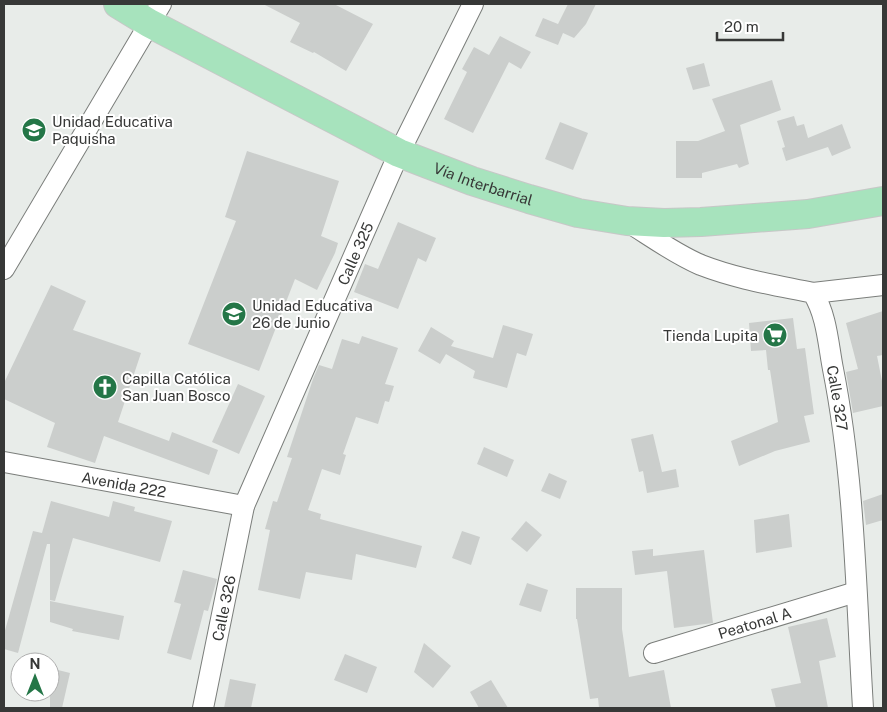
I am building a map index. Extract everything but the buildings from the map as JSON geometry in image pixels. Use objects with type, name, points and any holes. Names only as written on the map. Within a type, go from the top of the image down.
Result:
[{"type":"main road","name":"Vía Interbarrial","points":[[118,4],[155,13],[399,153],[472,181],[529,200],[578,213],[626,221],[664,223],[756,219],[808,214],[883,201]]},
{"type":"street","name":"Calle 325","points":[[244,506],[399,153],[473,4]]},
{"type":"street","points":[[4,269],[155,13]]},
{"type":"street","points":[[626,221],[699,264],[757,282],[813,293],[883,285]]},
{"type":"street","name":"Calle 327","points":[[813,293],[820,304],[824,317],[839,397],[850,492],[863,708]]},
{"type":"street","name":"Avenida 222","points":[[4,462],[244,506]]},
{"type":"street","name":"Calle 326","points":[[203,708],[244,506]]},
{"type":"street","name":"Peatonal A","points":[[654,652],[856,592]]},
{"type":"place","name":"Unidad Educativa Paquisha","points":[[34,130]]},
{"type":"place","name":"Unidad Educativa 26 de Junio","points":[[234,314]]},
{"type":"place","name":"Tienda Lupita","points":[[775,335]]},
{"type":"place","name":"Capilla Católica San Juan Bosco","points":[[105,387]]}]
